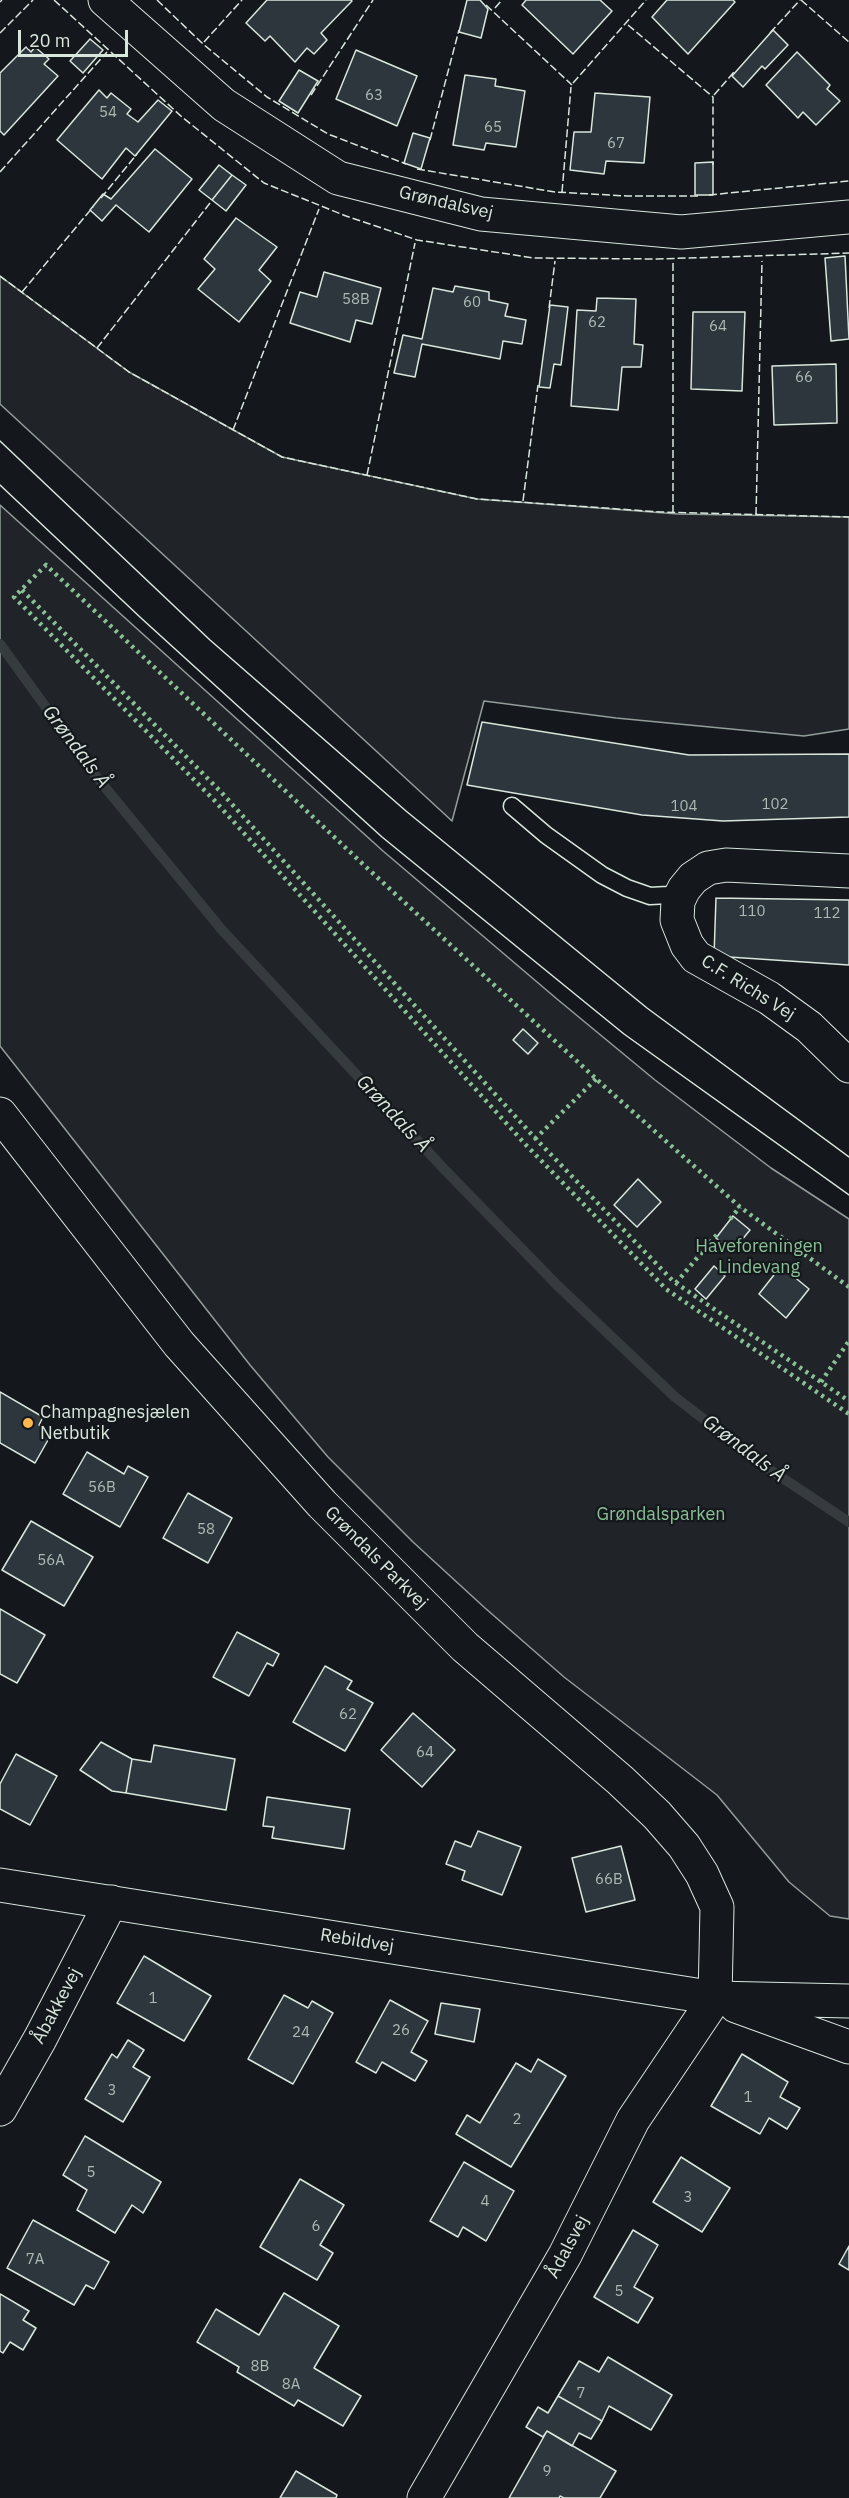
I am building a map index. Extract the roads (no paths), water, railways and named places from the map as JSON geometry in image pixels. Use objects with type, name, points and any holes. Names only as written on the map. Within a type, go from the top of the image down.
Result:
[{"type":"street","name":"Grøndalsvej","points":[[105,0],[224,105],[338,177],[481,214],[681,232],[849,217]]},
{"type":"street","points":[[684,889],[708,868],[726,865],[849,871]]},
{"type":"street","name":"C.F. Richs Vej","points":[[684,889],[678,901],[677,920],[687,945],[696,957],[770,998],[809,1027],[849,1066]]},
{"type":"street","name":"Grøndals Parkvej","points":[[0,1114],[179,1344],[322,1504],[465,1647],[620,1780],[657,1815],[684,1846],[702,1874],[717,1907],[715,1998]]},
{"type":"street","name":"Rebildvej","points":[[0,1885],[715,1998]]},
{"type":"street","name":"Åbakkevej","points":[[0,2109],[40,2039],[111,1902]]},
{"type":"street","points":[[715,1998],[849,2001]]},
{"type":"street","points":[[715,1998],[849,2048]]},
{"type":"street","name":"Ådalsvej","points":[[424,2498],[565,2255],[633,2120],[715,1998]]},
{"type":"lane","points":[[512,806],[546,835],[602,875],[627,888],[650,896],[668,895],[684,889]]},
{"type":"waterway","name":"Grøndals Å","points":[[0,644],[95,775],[222,930],[445,1170],[557,1285],[675,1397],[766,1467],[849,1522]]},
{"type":"tram line","points":[[0,441],[210,640],[406,811],[647,1008],[849,1157]]},
{"type":"tram line","points":[[0,485],[141,618],[382,837],[624,1034],[849,1195]]},
{"type":"place","name":"Champagnesjælen Netbutik","points":[[28,1423]]},
{"type":"park label","name":"Haveforeningen Lindevang","points":[[759,1257]]},
{"type":"park label","name":"Grøndalsparken","points":[[661,1515]]}]
